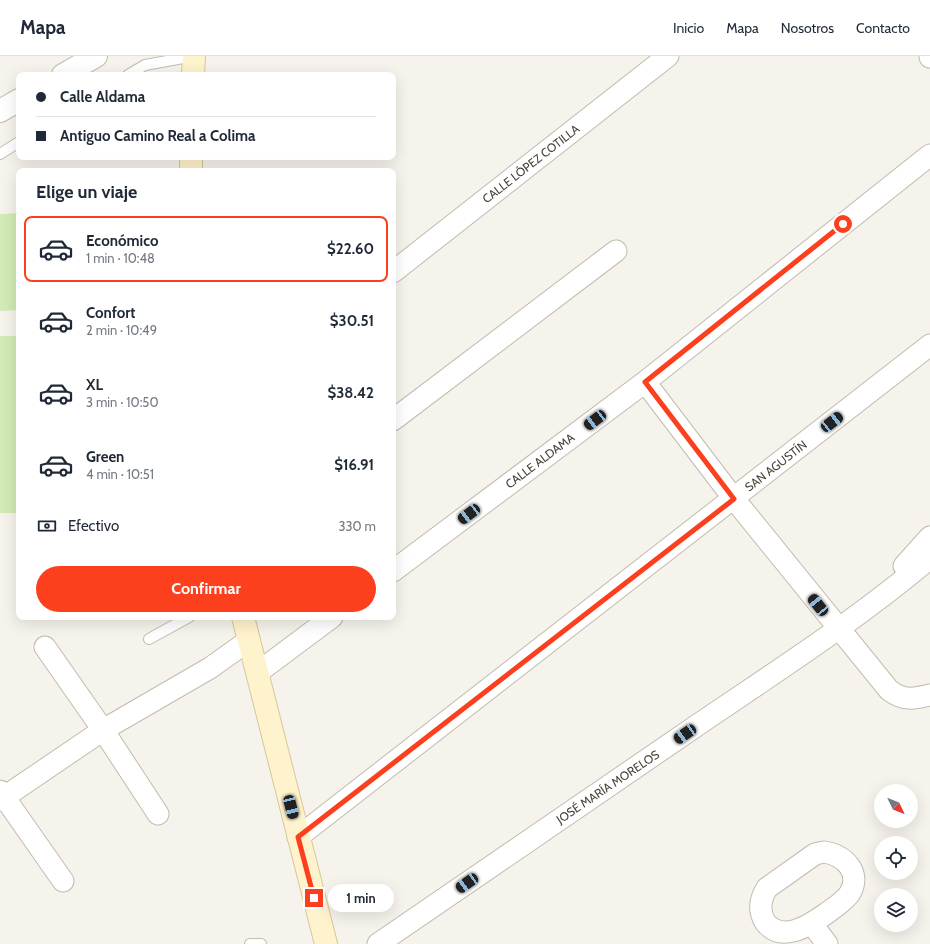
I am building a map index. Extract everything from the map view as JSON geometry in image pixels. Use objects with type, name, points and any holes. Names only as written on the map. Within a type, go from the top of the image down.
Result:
[{"type":"main road","points":[[193,72],[194,56]]},
{"type":"main road","points":[[244,620],[326,944]]},
{"type":"street","points":[[68,72],[96,56]]},
{"type":"street","name":"CALLE LÓPEZ COTILLA","points":[[396,270],[668,56]]},
{"type":"street","points":[[0,111],[16,102]]},
{"type":"street","name":"CALLE ALDAMA","points":[[396,569],[645,382],[930,155]]},
{"type":"street","points":[[396,418],[616,250]]},
{"type":"street","name":"SAN AGUSTÍN","points":[[298,837],[930,345]]},
{"type":"street","points":[[645,382],[734,499],[837,628],[889,690],[898,697],[911,699],[930,695]]},
{"type":"street","points":[[873,601],[930,537]]},
{"type":"street","points":[[873,601],[930,558]]},
{"type":"street","name":"JOSÉ MARÍA MORELOS","points":[[378,944],[837,628],[873,601]]},
{"type":"street","points":[[256,673],[328,620]]},
{"type":"street","points":[[63,881],[1,796],[103,730],[210,668],[248,641]]},
{"type":"street","points":[[45,647],[103,730],[158,814]]},
{"type":"street","points":[[824,852],[834,853],[849,865],[853,883],[851,892],[845,900],[812,924],[801,932],[791,934],[782,934],[773,930],[761,915],[760,905],[762,896],[767,888],[815,854],[824,852]]},
{"type":"street","points":[[812,924],[827,944]]},
{"type":"lane","points":[[133,72],[145,65],[194,56]]},
{"type":"lane","points":[[0,154],[16,144]]},
{"type":"lane","points":[[148,639],[183,620]]},
{"type":"lane","points":[[250,944],[261,944]]},
{"type":"green space","points":[[16,213],[16,310],[0,311],[0,214]]},
{"type":"green space","points":[[0,336],[16,336],[16,513],[0,513]]},
{"type":"route","points":[[314,898],[298,837],[734,499],[645,382],[843,224]]}]
